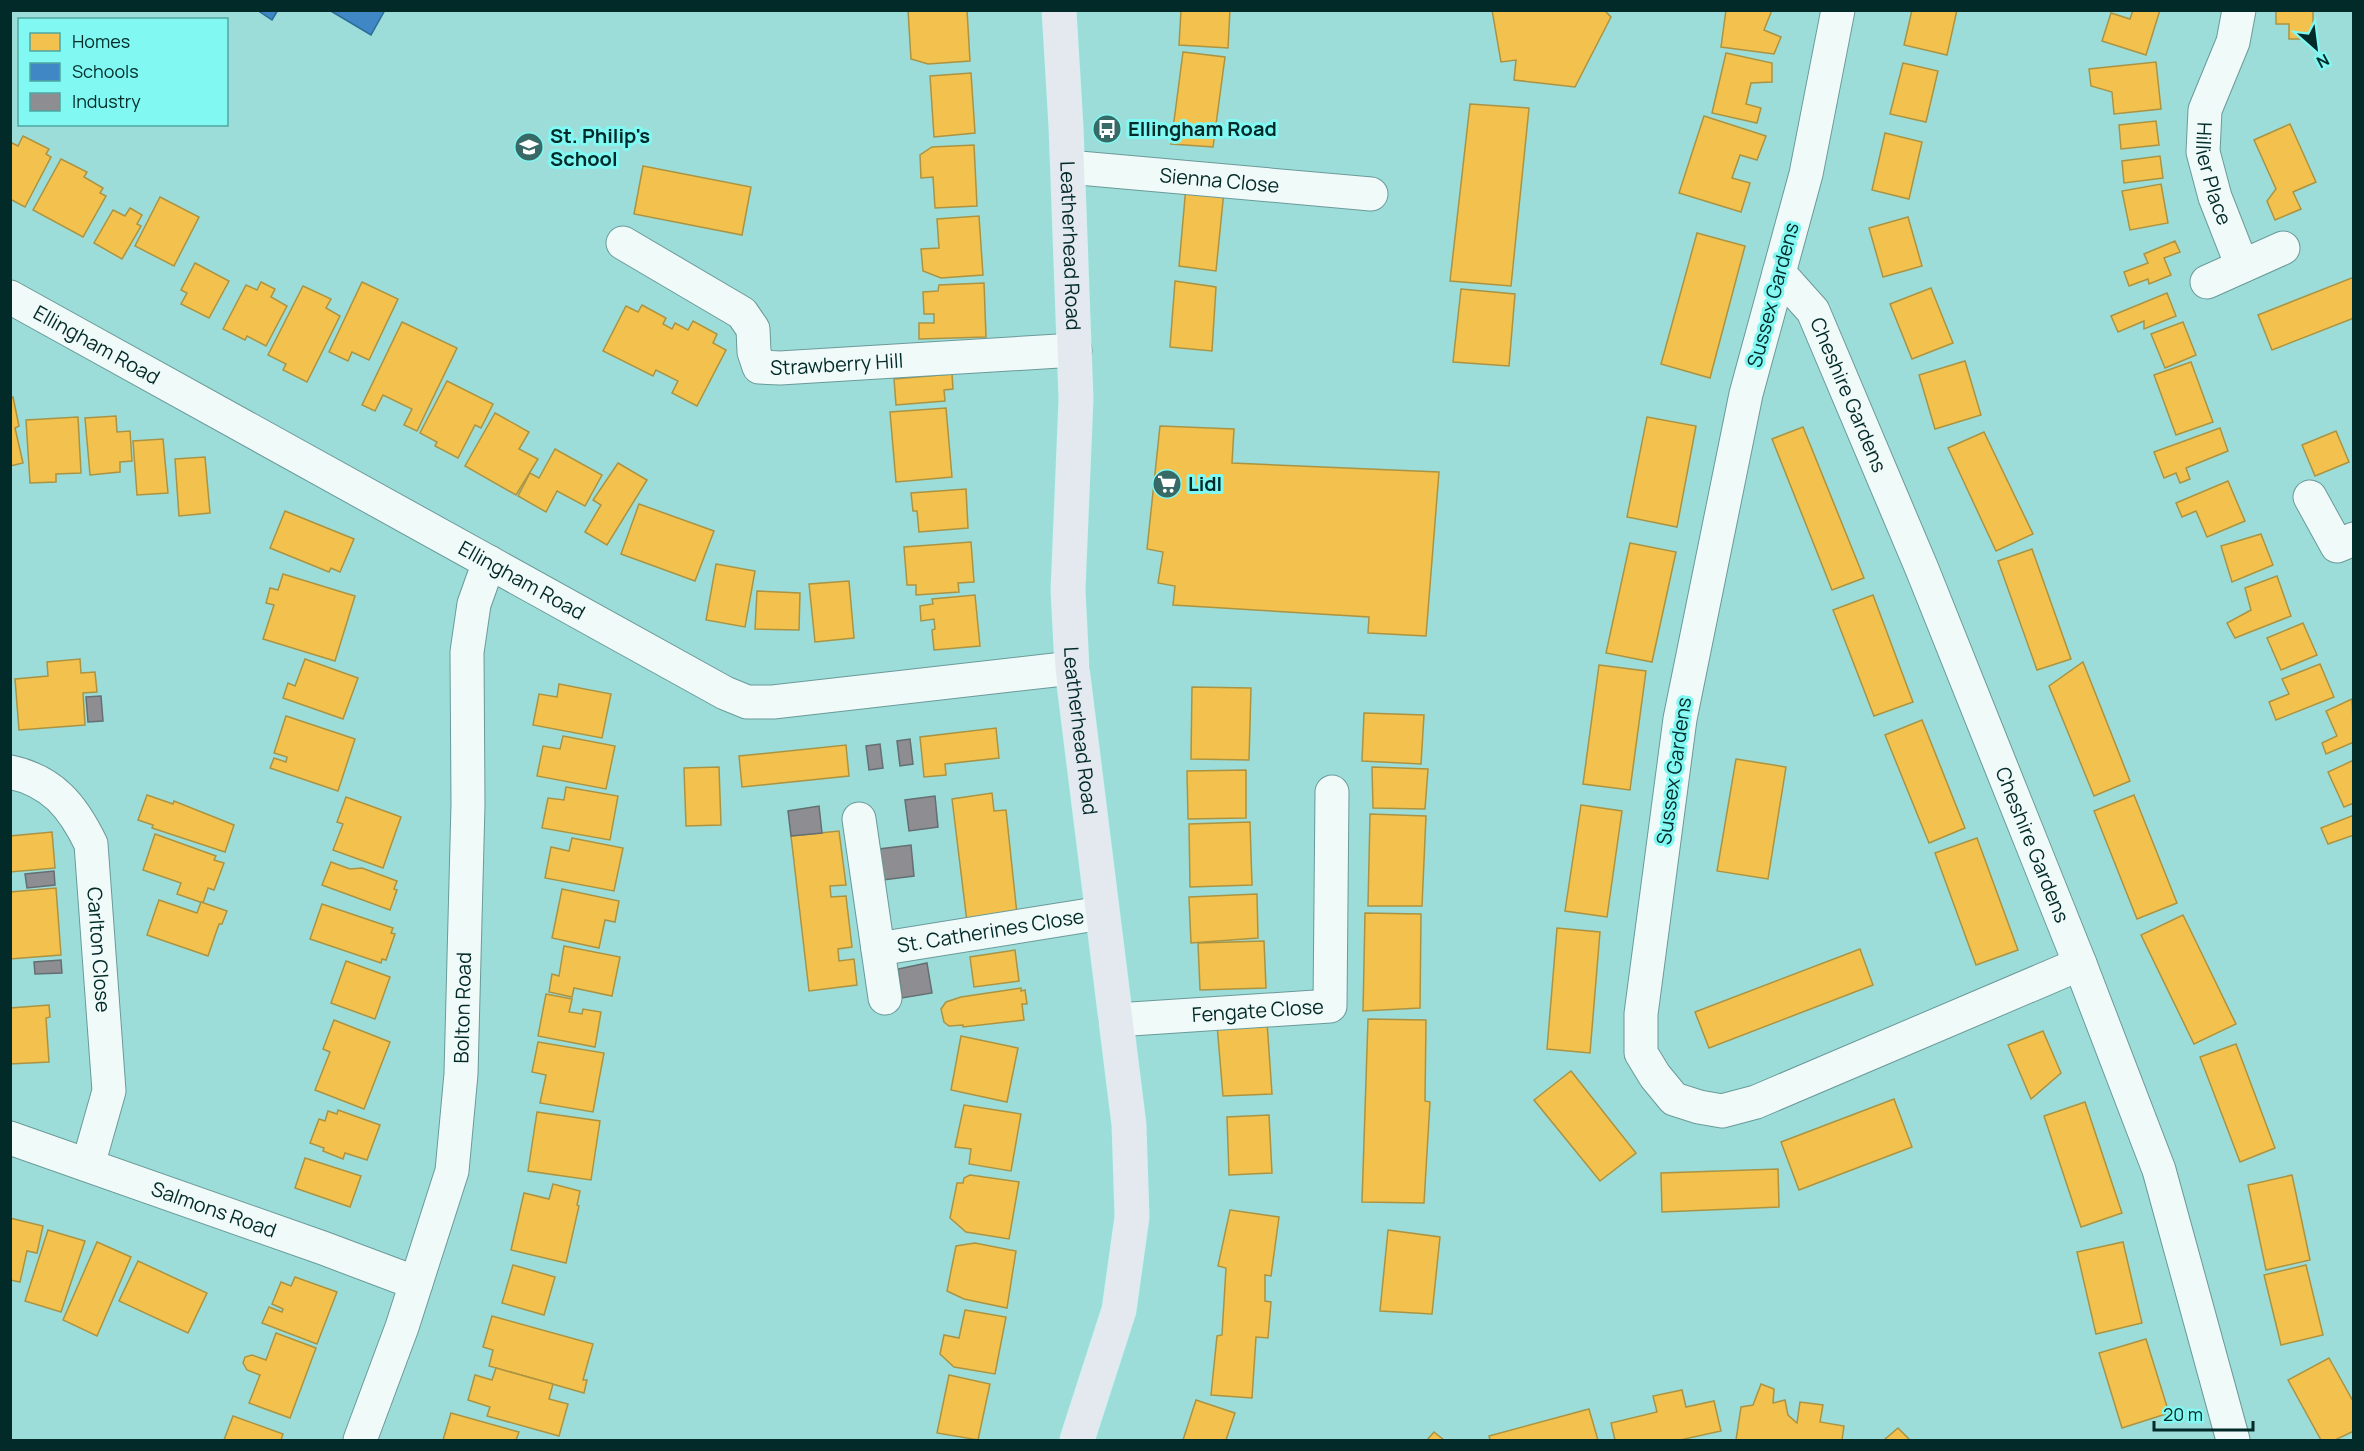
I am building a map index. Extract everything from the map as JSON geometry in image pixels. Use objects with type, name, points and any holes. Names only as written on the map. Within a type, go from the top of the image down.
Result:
[{"type":"highway","name":"Leatherhead Road","points":[[1059,10],[1068,167],[1076,399],[1068,590],[1072,668],[1129,1125],[1132,1217],[1119,1310],[1077,1440]]},
{"type":"street","name":"Sussex Gardens","points":[[1838,10],[1806,174],[1746,394],[1680,719],[1641,1014],[1641,1053],[1655,1076],[1674,1099],[1722,1111],[1756,1102],[2080,964]]},
{"type":"street","name":"Hillier Place","points":[[2239,10],[2233,42],[2205,110],[2203,152],[2216,197],[2242,266]]},
{"type":"street","name":"Sienna Close","points":[[1068,167],[1371,194]]},
{"type":"street","name":"Strawberry Hill","points":[[623,243],[742,313],[753,329],[754,352],[759,367],[780,368],[1075,350]]},
{"type":"street","points":[[2207,282],[2283,248]]},
{"type":"street","name":"Cheshire Gardens","points":[[1779,273],[1813,311],[1922,569],[2080,964],[2159,1170],[2233,1440]]},
{"type":"street","name":"Ellingham Road","points":[[10,297],[725,693],[747,702],[773,702],[1072,668]]},
{"type":"street","points":[[2310,497],[2337,546],[2354,539]]},
{"type":"street","name":"Bolton Road","points":[[360,1440],[416,1283],[452,1171],[461,1074],[468,804],[467,652],[474,604],[489,562]]},
{"type":"street","name":"Carlton Close","points":[[10,772],[40,781],[61,798],[79,818],[91,844],[109,1091],[88,1165]]},
{"type":"street","name":"Fengate Close","points":[[1116,1020],[1330,1006],[1332,792]]},
{"type":"street","name":"St. Catherines Close","points":[[859,819],[885,998]]},
{"type":"street","name":"St. Catherines Close","points":[[878,949],[1102,913]]},
{"type":"street","name":"Salmons Road","points":[[10,1138],[416,1283]]},
{"type":"building: Homes","points":[[908,10],[967,10],[970,61],[928,64],[911,59]]},
{"type":"building: Homes","points":[[1181,10],[1230,10],[1228,48],[1179,45]]},
{"type":"building: Homes","points":[[1492,10],[1604,10],[1611,17],[1575,87],[1514,80],[1516,60],[1501,62]]},
{"type":"building: Homes","points":[[1726,10],[1772,10],[1764,30],[1781,37],[1774,54],[1721,47]]},
{"type":"building: Homes","points":[[1912,10],[1957,10],[1947,55],[1904,45]]},
{"type":"building: Homes","points":[[2133,10],[2160,10],[2146,55],[2102,41],[2111,13],[2130,19]]},
{"type":"building: Homes","points":[[2276,10],[2313,10],[2313,39],[2289,39],[2289,24],[2276,24]]},
{"type":"building: Homes","points":[[1183,52],[1225,57],[1213,147],[1171,144]]},
{"type":"building: Homes","points":[[1726,53],[1772,63],[1772,82],[1751,83],[1746,104],[1761,108],[1757,123],[1712,113]]},
{"type":"building: Homes","points":[[2156,62],[2161,109],[2114,114],[2112,92],[2091,86],[2089,69]]},
{"type":"building: Homes","points":[[1903,63],[1938,71],[1926,122],[1890,114]]},
{"type":"building: Homes","points":[[971,73],[975,133],[934,137],[930,76]]},
{"type":"building: Homes","points":[[1470,104],[1529,108],[1511,286],[1450,281]]},
{"type":"building: Homes","points":[[1704,116],[1766,136],[1757,160],[1740,155],[1732,178],[1750,183],[1741,212],[1679,193]]},
{"type":"building: Homes","points":[[2156,121],[2159,145],[2121,149],[2119,125]]},
{"type":"building: Homes","points":[[2290,124],[2316,182],[2293,192],[2301,209],[2275,220],[2267,201],[2276,189],[2254,140]]},
{"type":"building: Homes","points":[[1885,133],[1922,142],[1909,199],[1872,190]]},
{"type":"building: Homes","points":[[23,136],[49,149],[46,154],[51,157],[25,207],[10,199],[10,142],[18,146]]},
{"type":"building: Homes","points":[[974,145],[977,206],[935,208],[933,177],[921,178],[920,155],[932,147]]},
{"type":"building: Homes","points":[[2160,156],[2163,178],[2124,183],[2122,161]]},
{"type":"building: Homes","points":[[61,159],[87,172],[84,177],[103,188],[100,193],[106,196],[83,237],[33,210]]},
{"type":"building: Homes","points":[[643,166],[751,187],[742,235],[634,214]]},
{"type":"building: Homes","points":[[2161,184],[2168,223],[2130,230],[2122,191]]},
{"type":"building: Homes","points":[[1186,186],[1224,191],[1216,271],[1179,266]]},
{"type":"building: Homes","points":[[160,197],[199,217],[174,266],[135,246]]},
{"type":"building: Homes","points":[[130,208],[142,215],[137,224],[141,226],[122,259],[94,243],[113,210],[125,216]]},
{"type":"building: Homes","points":[[979,216],[983,275],[941,278],[923,271],[921,249],[939,248],[937,219]]},
{"type":"building: Homes","points":[[1908,217],[1922,266],[1883,277],[1869,228]]},
{"type":"building: Homes","points":[[1697,233],[1745,246],[1710,378],[1661,364]]},
{"type":"building: Homes","points":[[2175,241],[2180,252],[2164,258],[2171,275],[2149,284],[2148,279],[2129,286],[2124,272],[2148,263],[2144,254]]},
{"type":"building: Homes","points":[[195,263],[229,281],[209,318],[181,304],[187,293],[181,290]]},
{"type":"building: Homes","points":[[2354,277],[2354,318],[2272,350],[2258,315]]},
{"type":"building: Homes","points":[[1175,281],[1216,287],[1212,351],[1170,347]]},
{"type":"building: Homes","points":[[261,282],[275,289],[271,297],[287,306],[266,346],[247,336],[245,340],[223,329],[246,285],[257,290]]},
{"type":"building: Homes","points":[[362,282],[398,299],[369,360],[352,352],[348,361],[329,352]]},
{"type":"building: Homes","points":[[984,283],[986,337],[919,339],[919,323],[934,323],[934,314],[924,314],[923,292],[938,291],[939,285]]},
{"type":"building: Homes","points":[[303,286],[331,299],[326,308],[340,316],[307,382],[283,370],[286,364],[268,355]]},
{"type":"building: Homes","points":[[1931,288],[1953,343],[1912,359],[1890,304]]},
{"type":"building: Homes","points":[[1461,289],[1515,294],[1509,366],[1453,362]]},
{"type":"building: Homes","points":[[2167,293],[2176,316],[2144,329],[2144,321],[2118,332],[2111,316]]},
{"type":"building: Homes","points":[[642,305],[666,318],[663,324],[672,329],[675,323],[688,330],[693,321],[717,334],[713,343],[726,350],[697,406],[672,393],[678,381],[656,370],[653,376],[603,351],[626,306],[638,312]]},
{"type":"building: Homes","points":[[402,322],[457,348],[417,431],[404,425],[412,409],[383,395],[375,411],[362,405]]},
{"type":"building: Homes","points":[[2183,322],[2196,355],[2165,368],[2151,334]]},
{"type":"building: Homes","points":[[1965,361],[1981,415],[1935,429],[1919,375]]},
{"type":"building: Homes","points":[[2191,362],[2213,422],[2176,435],[2154,375]]},
{"type":"building: Homes","points":[[952,374],[953,389],[944,390],[945,401],[896,405],[894,379]]},
{"type":"building: Homes","points":[[447,381],[493,404],[481,428],[475,425],[458,458],[435,446],[437,442],[420,433]]},
{"type":"building: Homes","points":[[13,397],[19,426],[15,428],[23,463],[10,466],[10,398]]},
{"type":"building: Homes","points":[[946,408],[952,477],[896,482],[890,412]]},
{"type":"building: Homes","points":[[495,413],[529,432],[519,449],[538,459],[516,495],[465,466]]},
{"type":"building: Homes","points":[[116,416],[117,432],[130,431],[132,461],[120,462],[120,472],[90,475],[85,418]]},
{"type":"building: Homes","points":[[78,417],[81,473],[56,474],[56,482],[30,483],[26,420]]},
{"type":"building: Homes","points":[[1647,417],[1696,426],[1677,527],[1627,517]]},
{"type":"building: Homes","points":[[1160,426],[1234,429],[1232,463],[1439,472],[1426,636],[1368,633],[1369,617],[1173,605],[1175,586],[1158,583],[1163,552],[1147,549]]},
{"type":"building: Homes","points":[[1803,427],[1864,578],[1832,590],[1772,439]]},
{"type":"building: Homes","points":[[2220,428],[2228,451],[2186,468],[2190,479],[2180,483],[2176,473],[2164,478],[2154,452]]},
{"type":"building: Homes","points":[[2336,431],[2349,462],[2315,476],[2302,445]]},
{"type":"building: Homes","points":[[1984,432],[2033,534],[1996,551],[1948,448]]},
{"type":"building: Homes","points":[[163,439],[168,493],[137,495],[133,441]]},
{"type":"building: Homes","points":[[555,449],[602,475],[585,506],[557,491],[546,512],[518,496],[530,473],[539,478]]},
{"type":"building: Homes","points":[[205,457],[210,513],[179,516],[175,459]]},
{"type":"building: Homes","points":[[618,463],[647,480],[607,545],[585,532],[601,505],[593,500]]},
{"type":"building: Homes","points":[[2228,481],[2245,521],[2207,537],[2196,511],[2182,517],[2176,503]]},
{"type":"building: Homes","points":[[966,489],[968,528],[919,532],[917,511],[913,511],[911,493]]},
{"type":"building: Homes","points":[[639,504],[714,531],[695,581],[621,554]]},
{"type":"building: Homes","points":[[285,511],[354,539],[340,572],[331,568],[329,572],[270,548]]},
{"type":"building: Homes","points":[[2261,534],[2273,565],[2232,582],[2221,546]]},
{"type":"building: Homes","points":[[971,542],[974,582],[958,583],[959,592],[916,595],[916,585],[907,585],[904,547]]},
{"type":"building: Homes","points":[[1630,543],[1676,552],[1652,662],[1606,653]]},
{"type":"building: Homes","points":[[2032,549],[2071,659],[2037,670],[1998,561]]},
{"type":"building: Homes","points":[[716,564],[755,571],[745,627],[706,620]]},
{"type":"building: Homes","points":[[283,574],[355,596],[335,661],[263,639],[274,605],[266,603],[270,588],[278,590]]},
{"type":"building: Homes","points":[[2277,576],[2291,616],[2235,638],[2227,623],[2251,610],[2245,588]]},
{"type":"building: Homes","points":[[849,581],[854,638],[815,642],[809,584]]},
{"type":"building: Homes","points":[[757,591],[800,593],[799,630],[755,629]]},
{"type":"building: Homes","points":[[975,595],[980,646],[934,650],[932,630],[935,629],[934,619],[921,621],[920,606],[933,604],[932,599]]},
{"type":"building: Homes","points":[[1873,595],[1913,702],[1874,716],[1833,610]]},
{"type":"building: Homes","points":[[2303,623],[2317,655],[2281,670],[2267,638]]},
{"type":"building: Homes","points":[[80,659],[81,673],[95,672],[97,692],[83,693],[85,725],[19,730],[15,679],[48,676],[47,662]]},
{"type":"building: Homes","points":[[305,659],[358,678],[343,719],[283,698],[288,683],[295,686]]},
{"type":"building: Homes","points":[[2083,662],[2130,781],[2094,796],[2049,686]]},
{"type":"building: Homes","points":[[2320,664],[2334,697],[2276,720],[2269,702],[2289,694],[2282,679]]},
{"type":"building: Homes","points":[[1599,665],[1646,671],[1630,790],[1583,784]]},
{"type":"building: Homes","points":[[559,684],[611,694],[602,738],[533,725],[539,694],[557,697]]},
{"type":"building: Homes","points":[[1192,687],[1251,688],[1249,760],[1191,759]]},
{"type":"building: Homes","points":[[2352,699],[2354,742],[2326,754],[2322,743],[2337,736],[2326,711]]},
{"type":"building: Homes","points":[[1364,713],[1424,715],[1421,764],[1362,761]]},
{"type":"building: Homes","points":[[286,716],[355,739],[338,791],[270,768],[274,758],[286,762],[287,757],[274,753]]},
{"type":"building: Homes","points":[[1922,720],[1965,828],[1929,843],[1885,735]]},
{"type":"building: Homes","points":[[996,728],[999,758],[945,764],[946,775],[924,777],[920,737]]},
{"type":"building: Homes","points":[[563,736],[615,746],[606,789],[537,776],[543,746],[560,749]]},
{"type":"building: Homes","points":[[846,745],[849,776],[742,787],[739,756]]},
{"type":"building: Homes","points":[[1736,759],[1786,767],[1768,879],[1717,871]]},
{"type":"building: Homes","points":[[2354,760],[2354,803],[2344,807],[2328,772]]},
{"type":"building: Homes","points":[[719,767],[721,825],[686,826],[684,768]]},
{"type":"building: Homes","points":[[1372,767],[1428,769],[1425,809],[1373,808]]},
{"type":"building: Homes","points":[[1246,770],[1246,818],[1188,819],[1187,771]]},
{"type":"building: Homes","points":[[566,787],[618,796],[610,840],[542,828],[548,798],[564,800]]},
{"type":"building: Homes","points":[[992,793],[994,811],[1006,810],[1017,914],[967,922],[952,799]]},
{"type":"building: Homes","points":[[147,795],[173,804],[174,801],[234,825],[225,852],[152,828],[153,825],[138,820]]},
{"type":"building: Homes","points":[[2134,795],[2177,903],[2137,919],[2094,811]]},
{"type":"building: Homes","points":[[346,797],[401,817],[383,868],[333,850],[343,824],[337,822]]},
{"type":"building: Homes","points":[[1581,805],[1622,811],[1607,917],[1565,911]]},
{"type":"building: Homes","points":[[1370,814],[1426,816],[1422,906],[1368,906]]},
{"type":"building: Homes","points":[[2354,815],[2354,835],[2328,844],[2321,828]]},
{"type":"building: Homes","points":[[1250,822],[1252,885],[1190,887],[1189,824]]},
{"type":"building: Homes","points":[[839,831],[846,885],[830,886],[831,897],[846,896],[852,947],[838,949],[839,961],[854,959],[857,985],[809,991],[791,836]]},
{"type":"building: Homes","points":[[52,832],[55,868],[10,872],[10,836]]},
{"type":"building: Homes","points":[[155,834],[216,856],[214,860],[224,863],[214,890],[208,888],[203,903],[177,894],[181,883],[143,870]]},
{"type":"building: Homes","points":[[572,838],[623,848],[614,891],[545,878],[551,847],[569,851]]},
{"type":"building: Homes","points":[[1977,838],[2018,950],[1976,965],[1935,853]]},
{"type":"building: Homes","points":[[331,862],[350,869],[362,868],[397,881],[394,889],[397,890],[390,910],[322,885]]},
{"type":"building: Homes","points":[[56,888],[61,955],[10,959],[10,892]]},
{"type":"building: Homes","points":[[562,889],[619,901],[615,922],[605,920],[599,948],[552,938]]},
{"type":"building: Homes","points":[[1257,894],[1258,938],[1191,943],[1189,897]]},
{"type":"building: Homes","points":[[159,900],[197,913],[201,902],[227,911],[222,924],[219,924],[208,956],[147,935]]},
{"type":"building: Homes","points":[[322,904],[393,928],[391,933],[395,934],[386,960],[382,959],[381,963],[310,939]]},
{"type":"building: Homes","points":[[1365,913],[1421,914],[1420,1008],[1363,1011]]},
{"type":"building: Homes","points":[[2183,915],[2236,1024],[2194,1044],[2141,935]]},
{"type":"building: Homes","points":[[1557,928],[1600,932],[1590,1053],[1547,1049]]},
{"type":"building: Homes","points":[[1264,941],[1266,988],[1200,990],[1198,943]]},
{"type":"building: Homes","points":[[564,946],[620,957],[612,996],[574,988],[572,997],[549,992],[552,974],[559,976]]},
{"type":"building: Homes","points":[[1860,949],[1873,985],[1709,1048],[1695,1012]]},
{"type":"building: Homes","points":[[1015,950],[1019,981],[974,987],[970,957]]},
{"type":"building: Homes","points":[[346,961],[390,977],[375,1019],[331,1003]]},
{"type":"building: Homes","points":[[1021,988],[1021,991],[1025,990],[1027,1004],[1022,1004],[1024,1020],[963,1027],[963,1025],[949,1026],[944,1022],[941,1009],[946,1002],[961,997]]},
{"type":"building: Homes","points":[[546,994],[572,999],[569,1012],[582,1014],[583,1009],[601,1012],[595,1047],[538,1036]]},
{"type":"building: Homes","points":[[49,1005],[50,1017],[46,1018],[49,1062],[10,1064],[10,1008]]},
{"type":"building: Homes","points":[[1368,1019],[1426,1020],[1425,1101],[1430,1102],[1424,1203],[1362,1202]]},
{"type":"building: Homes","points":[[334,1020],[390,1042],[364,1109],[315,1090],[330,1052],[323,1049]]},
{"type":"building: Homes","points":[[1267,1022],[1272,1094],[1223,1096],[1217,1025]]},
{"type":"building: Homes","points":[[2043,1031],[2061,1073],[2031,1099],[2008,1045]]},
{"type":"building: Homes","points":[[961,1036],[1018,1048],[1007,1102],[951,1090]]},
{"type":"building: Homes","points":[[538,1042],[604,1053],[593,1112],[540,1103],[546,1075],[532,1072]]},
{"type":"building: Homes","points":[[2236,1044],[2275,1148],[2240,1162],[2200,1057]]},
{"type":"building: Homes","points":[[1571,1071],[1636,1153],[1600,1181],[1534,1100]]},
{"type":"building: Homes","points":[[1894,1099],[1912,1147],[1799,1190],[1781,1142]]},
{"type":"building: Homes","points":[[2085,1102],[2122,1213],[2081,1227],[2044,1116]]},
{"type":"building: Homes","points":[[964,1105],[1021,1114],[1011,1171],[969,1164],[971,1149],[955,1147]]},
{"type":"building: Homes","points":[[338,1110],[380,1125],[367,1160],[345,1153],[343,1159],[310,1143],[319,1119],[325,1121],[328,1111],[337,1114]]},
{"type":"building: Homes","points":[[537,1112],[600,1121],[591,1180],[528,1171]]},
{"type":"building: Homes","points":[[1269,1115],[1272,1173],[1229,1175],[1227,1117]]},
{"type":"building: Homes","points":[[305,1158],[361,1176],[350,1207],[295,1188]]},
{"type":"building: Homes","points":[[1778,1169],[1779,1207],[1662,1212],[1661,1173]]},
{"type":"building: Homes","points":[[970,1175],[1019,1182],[1009,1239],[966,1232],[950,1218],[957,1183],[963,1183],[964,1178]]},
{"type":"building: Homes","points":[[2292,1175],[2310,1260],[2266,1270],[2248,1185]]},
{"type":"building: Homes","points":[[553,1184],[580,1191],[577,1205],[579,1206],[566,1263],[511,1250],[524,1193],[549,1199]]},
{"type":"building: Homes","points":[[1230,1210],[1279,1217],[1271,1276],[1265,1275],[1265,1301],[1271,1302],[1268,1338],[1256,1337],[1252,1398],[1211,1395],[1217,1336],[1222,1335],[1226,1268],[1218,1266]]},
{"type":"building: Homes","points":[[10,1218],[43,1226],[37,1253],[27,1251],[20,1282],[10,1280]]},
{"type":"building: Homes","points":[[48,1230],[85,1241],[61,1312],[25,1301]]},
{"type":"building: Homes","points":[[1388,1230],[1440,1237],[1432,1314],[1380,1311]]},
{"type":"building: Homes","points":[[97,1242],[131,1257],[97,1336],[63,1320]]},
{"type":"building: Homes","points":[[2123,1242],[2142,1323],[2096,1334],[2077,1252]]},
{"type":"building: Homes","points":[[975,1243],[1016,1251],[1007,1308],[964,1299],[947,1291],[956,1246]]},
{"type":"building: Homes","points":[[138,1261],[207,1293],[188,1333],[119,1301]]},
{"type":"building: Homes","points":[[513,1265],[555,1277],[544,1315],[502,1303]]},
{"type":"building: Homes","points":[[2306,1265],[2323,1335],[2281,1345],[2264,1275]]},
{"type":"building: Homes","points":[[295,1277],[337,1292],[317,1344],[262,1323],[269,1307],[282,1312],[283,1309],[272,1304],[281,1282],[291,1286]]},
{"type":"building: Homes","points":[[965,1310],[1006,1317],[995,1374],[954,1367],[940,1354],[944,1335],[959,1338]]},
{"type":"building: Homes","points":[[492,1316],[593,1344],[583,1380],[587,1380],[584,1393],[489,1366],[493,1350],[483,1347]]},
{"type":"building: Homes","points":[[276,1333],[316,1348],[290,1418],[249,1403],[260,1375],[247,1370],[243,1363],[245,1357],[252,1355],[266,1360]]},
{"type":"building: Homes","points":[[2146,1339],[2169,1413],[2122,1428],[2099,1353]]},
{"type":"building: Homes","points":[[2329,1358],[2354,1403],[2354,1431],[2335,1440],[2321,1440],[2288,1380]]},
{"type":"building: Homes","points":[[496,1368],[553,1384],[549,1399],[568,1404],[559,1436],[487,1416],[490,1407],[468,1400],[475,1375],[492,1380]]},
{"type":"building: Homes","points":[[949,1375],[990,1384],[978,1440],[937,1433]]},
{"type":"building: Homes","points":[[1761,1384],[1774,1389],[1773,1403],[1785,1400],[1788,1415],[1797,1423],[1800,1402],[1823,1405],[1820,1422],[1844,1426],[1842,1440],[1736,1440],[1741,1407],[1753,1405]]},
{"type":"building: Homes","points":[[1682,1390],[1686,1407],[1714,1401],[1721,1431],[1680,1440],[1615,1440],[1611,1423],[1657,1412],[1653,1396]]},
{"type":"building: Homes","points":[[1196,1400],[1235,1413],[1226,1440],[1183,1440]]},
{"type":"building: Homes","points":[[1589,1409],[1598,1440],[1490,1440],[1489,1436]]},
{"type":"building: Homes","points":[[451,1413],[519,1432],[516,1440],[443,1440]]},
{"type":"building: Homes","points":[[233,1416],[283,1434],[281,1440],[224,1440]]},
{"type":"building: Homes","points":[[1898,1428],[1910,1440],[1884,1440]]},
{"type":"building: Homes","points":[[1434,1432],[1444,1440],[1427,1440]]},
{"type":"building: Schools","points":[[257,10],[278,10],[272,20]]},
{"type":"building: Schools","points":[[329,10],[385,10],[371,35]]},
{"type":"building: Industry","points":[[101,696],[103,721],[88,722],[86,697]]},
{"type":"building: Industry","points":[[910,739],[913,764],[900,766],[897,741]]},
{"type":"building: Industry","points":[[880,744],[883,768],[869,770],[866,746]]},
{"type":"building: Industry","points":[[935,796],[938,827],[909,831],[905,800]]},
{"type":"building: Industry","points":[[819,806],[822,833],[791,836],[788,811]]},
{"type":"building: Industry","points":[[911,845],[914,876],[883,880],[879,849]]},
{"type":"building: Industry","points":[[54,871],[55,885],[27,888],[25,874]]},
{"type":"building: Industry","points":[[61,960],[62,973],[35,974],[34,962]]},
{"type":"building: Industry","points":[[927,963],[932,993],[902,998],[898,969]]},
{"type":"place","name":"Ellingham Road","points":[[1107,129]]},
{"type":"place","name":"St. Philip's School","points":[[529,147]]},
{"type":"place","name":"Lidl","points":[[1167,484]]}]
